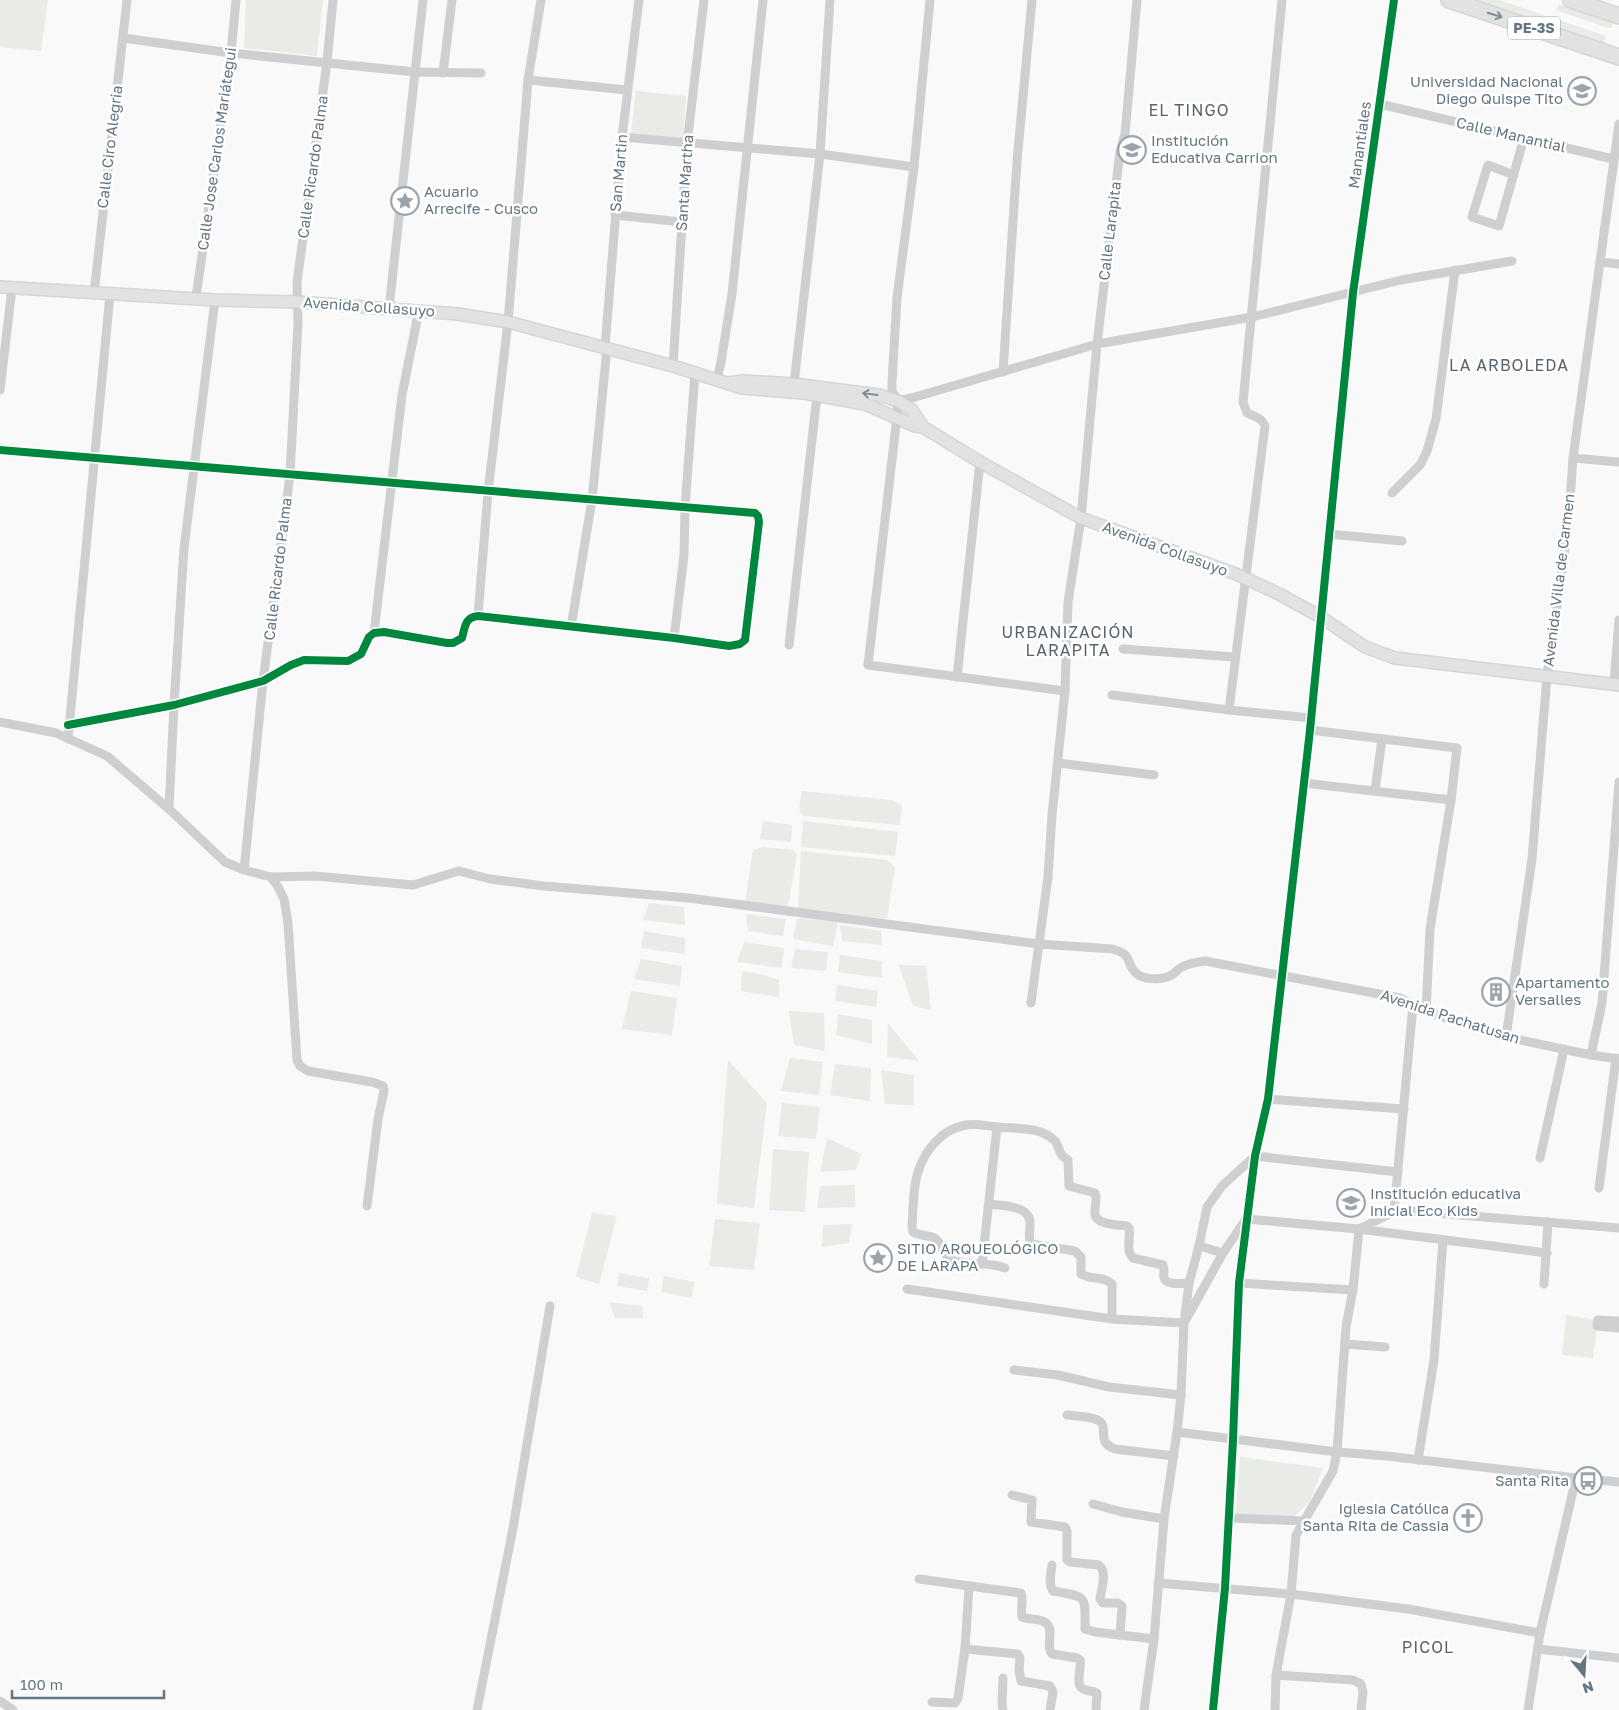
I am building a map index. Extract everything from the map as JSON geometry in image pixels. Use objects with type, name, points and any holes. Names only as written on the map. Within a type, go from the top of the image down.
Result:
[{"type":"highway","name":"PE-3S","points":[[1449,0],[1619,57]]},
{"type":"highway","name":"PE-3S","points":[[1571,0],[1612,9]]},
{"type":"street","name":"Calle Ciro Alegria","points":[[94,293],[128,0]]},
{"type":"street","name":"Calle Jose Carlos Mariátegui","points":[[196,297],[231,53],[236,0]]},
{"type":"street","name":"Calle Ricardo Palma","points":[[244,870],[263,681],[290,475],[298,322],[297,282],[327,62],[333,0]]},
{"type":"street","points":[[389,308],[423,0]]},
{"type":"street","points":[[443,73],[452,0]]},
{"type":"street","points":[[478,616],[488,492],[508,322],[528,80],[541,0]]},
{"type":"street","name":"San Martin","points":[[571,627],[592,500],[622,137],[639,0]]},
{"type":"street","name":"Santa Martha","points":[[673,366],[687,144],[704,0]]},
{"type":"street","points":[[717,380],[732,294],[763,0]]},
{"type":"street","points":[[794,384],[820,154],[830,0]]},
{"type":"street","points":[[930,0],[914,167],[897,298],[892,382],[892,391],[898,401],[897,417],[868,664],[1065,691]]},
{"type":"street","points":[[1004,372],[1017,161],[1032,0]]},
{"type":"street","name":"Calle Larapita","points":[[1031,1003],[1048,876],[1052,815],[1065,691],[1068,602],[1080,518],[1097,344],[1120,151],[1126,134],[1137,0]]},
{"type":"street","points":[[1229,710],[1265,426],[1263,420],[1259,417],[1247,413],[1244,402],[1282,0]]},
{"type":"street","name":"Manantiales","points":[[1213,1710],[1225,1588],[1239,1283],[1255,1156],[1268,1099],[1310,730],[1354,293],[1394,0]]},
{"type":"street","points":[[123,38],[231,53],[415,72],[481,73]]},
{"type":"street","points":[[528,80],[627,90]]},
{"type":"street","name":"Calle Manantial","points":[[1380,104],[1613,159]]},
{"type":"street","name":"Avenida Villa de Carmen","points":[[1506,1037],[1532,860],[1548,676],[1568,528],[1574,458],[1619,124]]},
{"type":"street","points":[[622,137],[820,154],[914,167]]},
{"type":"street","points":[[1514,175],[1488,165],[1472,217],[1499,226],[1514,175],[1524,138]]},
{"type":"street","points":[[616,215],[682,222]]},
{"type":"street","points":[[898,401],[1097,344],[1252,317],[1401,280],[1512,261]]},
{"type":"street","points":[[1600,262],[1619,264]]},
{"type":"street","points":[[1392,493],[1420,465],[1427,451],[1436,419],[1455,270]]},
{"type":"street","points":[[0,390],[6,287]]},
{"type":"street","name":"Avenida Collasuyo","points":[[6,287],[110,294],[196,297],[214,300],[297,302],[458,314],[508,322],[673,366],[742,388],[805,389],[879,396],[898,401],[912,410],[923,427]]},
{"type":"street","points":[[68,739],[110,294]]},
{"type":"street","points":[[169,808],[184,548],[214,300]]},
{"type":"street","points":[[374,633],[402,395],[419,310]]},
{"type":"street","points":[[674,638],[684,556],[685,508],[695,373]]},
{"type":"street","name":"Avenida Collasuyo","points":[[728,383],[743,381],[794,384],[817,395],[865,404],[915,426],[923,427],[980,462],[1080,518],[1236,574],[1321,616],[1365,647],[1395,658],[1617,685]]},
{"type":"street","points":[[789,645],[817,395]]},
{"type":"street","points":[[0,450],[755,514],[758,516],[759,522],[745,640],[740,644],[729,646],[478,616],[469,618],[466,622],[462,638],[453,643],[384,632],[374,633],[369,637],[361,654],[348,661],[304,660],[263,681],[174,705],[68,725]]},
{"type":"street","points":[[1574,458],[1619,462]]},
{"type":"street","points":[[957,677],[980,462]]},
{"type":"street","points":[[1329,534],[1402,540]]},
{"type":"street","points":[[1617,685],[1619,620]]},
{"type":"street","points":[[1123,649],[1235,657]]},
{"type":"street","points":[[1112,695],[1311,718]]},
{"type":"street","points":[[0,722],[56,733],[107,756],[169,808],[225,862],[244,870],[271,877],[315,876],[413,885],[458,872],[490,879],[544,886],[699,900],[1039,944]]},
{"type":"street","points":[[1310,730],[1456,748],[1451,800],[1430,929],[1426,1011]]},
{"type":"street","points":[[1375,791],[1382,739]]},
{"type":"street","points":[[1058,764],[1154,775]]},
{"type":"street","points":[[1591,1055],[1602,1003],[1619,782]]},
{"type":"street","points":[[1304,783],[1451,800]]},
{"type":"street","points":[[271,877],[284,899],[288,923],[297,1060],[300,1066],[308,1071],[372,1082],[383,1086],[384,1091],[378,1119],[367,1206]]},
{"type":"street","name":"Avenida Pachatusan","points":[[1039,944],[1123,952],[1129,958],[1131,967],[1144,978],[1162,978],[1171,975],[1182,967],[1205,961],[1400,998],[1426,1011],[1506,1037],[1591,1055],[1617,1058]]},
{"type":"street","points":[[1394,1212],[1413,1005]]},
{"type":"street","points":[[1540,1158],[1564,1049]]},
{"type":"street","points":[[1599,1188],[1617,1058]]},
{"type":"street","points":[[1268,1099],[1404,1109]]},
{"type":"street","points":[[1005,1268],[952,1261],[941,1249],[937,1240],[913,1232],[917,1173],[937,1138],[954,1128],[967,1125],[1044,1132],[1057,1142],[1059,1152],[1068,1160],[1069,1186],[1095,1193],[1095,1215],[1097,1219],[1101,1222],[1127,1226],[1129,1228],[1128,1251],[1130,1256],[1163,1264],[1166,1281],[1189,1283]]},
{"type":"street","points":[[982,1264],[997,1128]]},
{"type":"street","points":[[1144,1710],[1154,1639],[1164,1519],[1181,1395],[1184,1322],[1189,1283],[1200,1246],[1208,1207],[1222,1186],[1255,1156],[1398,1172]]},
{"type":"street","points":[[989,1204],[1026,1212],[1031,1221],[1029,1240],[1031,1244],[1075,1251],[1081,1257],[1081,1274],[1086,1277],[1108,1280],[1112,1284],[1113,1290],[1112,1319]]},
{"type":"street","points":[[1359,1229],[1394,1212],[1410,1211],[1619,1228]]},
{"type":"street","points":[[1184,1322],[1223,1253],[1246,1219],[1359,1229],[1547,1254]]},
{"type":"street","points":[[1544,1284],[1548,1222]]},
{"type":"street","points":[[1275,1710],[1276,1675],[1291,1594],[1296,1536],[1333,1471],[1337,1452],[1346,1327],[1353,1290],[1359,1229]]},
{"type":"street","points":[[1418,1460],[1434,1360],[1443,1240]]},
{"type":"street","points":[[1200,1246],[1223,1253]]},
{"type":"street","points":[[1239,1283],[1353,1290]]},
{"type":"street","points":[[907,1289],[1112,1319],[1184,1322]]},
{"type":"street","points":[[477,1710],[513,1528],[550,1306]]},
{"type":"street","points":[[1619,1321],[1598,1320],[1597,1326],[1619,1328]]},
{"type":"street","points":[[1345,1344],[1385,1347]]},
{"type":"street","points":[[1014,1370],[1058,1375],[1109,1387],[1181,1395]]},
{"type":"street","points":[[1067,1415],[1096,1419],[1102,1423],[1104,1442],[1107,1446],[1115,1449],[1174,1456]]},
{"type":"street","points":[[1177,1432],[1337,1452],[1619,1482]]},
{"type":"street","points":[[1528,1710],[1540,1632],[1576,1478]]},
{"type":"street","points":[[1012,1495],[1032,1500],[1031,1522],[1065,1527],[1067,1531],[1067,1560],[1102,1568],[1104,1573],[1100,1600],[1103,1603],[1118,1603],[1124,1609],[1120,1635]]},
{"type":"street","points":[[1093,1504],[1122,1512],[1164,1519]]},
{"type":"street","points":[[1228,1518],[1305,1521]]},
{"type":"street","points":[[1052,1565],[1051,1589],[1077,1595],[1083,1599],[1086,1606],[1085,1629],[1095,1632],[1154,1639]]},
{"type":"street","points":[[919,1579],[1021,1593],[1023,1598],[1022,1617],[1045,1622],[1048,1625],[1050,1630],[1049,1648],[1052,1654],[1080,1660],[1078,1682],[1084,1690],[1097,1693],[1096,1710]]},
{"type":"street","points":[[1158,1584],[1291,1594],[1408,1609],[1540,1632]]},
{"type":"street","points":[[932,1702],[956,1702],[965,1649],[969,1587]]},
{"type":"street","points":[[965,1649],[1018,1654],[1020,1658],[1019,1670],[1021,1681],[1050,1686],[1053,1692],[1050,1710]]},
{"type":"street","points":[[1538,1649],[1619,1658]]},
{"type":"street","points":[[1276,1675],[1353,1680],[1360,1684],[1363,1692],[1360,1710]]},
{"type":"street","points":[[1003,1678],[1002,1703],[1004,1710]]},
{"type":"street","points":[[0,1700],[13,1710]]},
{"type":"shaded area","points":[[0,0],[48,0],[41,51],[0,47]]},
{"type":"shaded area","points":[[246,0],[323,0],[317,56],[244,48]]},
{"type":"shaded area","points":[[1476,0],[1499,0],[1606,36],[1604,43]]},
{"type":"shaded area","points":[[1559,4],[1614,23],[1611,28],[1608,28],[1556,10]]},
{"type":"shaded area","points":[[636,91],[686,96],[683,138],[631,133]]},
{"type":"shaded area","points":[[802,791],[891,800],[902,805],[900,825],[803,816],[799,810]]},
{"type":"shaded area","points":[[763,821],[792,825],[791,842],[760,839]]},
{"type":"shaded area","points":[[803,821],[898,832],[895,856],[801,847]]},
{"type":"shaded area","points":[[763,847],[792,850],[797,854],[788,906],[745,902],[753,850]]},
{"type":"shaded area","points":[[801,851],[887,860],[895,867],[887,919],[798,908]]},
{"type":"shaded area","points":[[649,903],[684,907],[685,925],[643,920]]},
{"type":"shaded area","points":[[746,914],[786,919],[783,936],[748,931]]},
{"type":"shaded area","points":[[797,918],[838,922],[833,946],[793,939]]},
{"type":"shaded area","points":[[840,925],[881,931],[882,945],[842,941]]},
{"type":"shaded area","points":[[644,931],[685,938],[685,954],[641,948]]},
{"type":"shaded area","points":[[744,942],[784,948],[782,968],[737,962]]},
{"type":"shaded area","points":[[795,949],[828,952],[826,971],[791,968]]},
{"type":"shaded area","points":[[840,955],[882,961],[882,978],[838,972]]},
{"type":"shaded area","points":[[641,959],[682,966],[680,986],[634,979]]},
{"type":"shaded area","points":[[899,965],[926,966],[931,1010],[913,1006]]},
{"type":"shaded area","points":[[742,971],[761,974],[779,980],[779,997],[741,991]]},
{"type":"shaded area","points":[[837,985],[878,991],[876,1007],[835,1001]]},
{"type":"shaded area","points":[[631,991],[677,998],[672,1035],[622,1029]]},
{"type":"shaded area","points":[[789,1011],[824,1013],[825,1051],[794,1045]]},
{"type":"shaded area","points":[[838,1014],[872,1020],[872,1044],[836,1035]]},
{"type":"shaded area","points":[[888,1023],[919,1061],[887,1057]]},
{"type":"shaded area","points":[[790,1058],[823,1062],[819,1095],[781,1091]]},
{"type":"shaded area","points":[[728,1060],[767,1103],[754,1208],[717,1204]]},
{"type":"shaded area","points":[[835,1064],[871,1068],[870,1101],[830,1095]]},
{"type":"shaded area","points":[[881,1070],[914,1075],[914,1105],[885,1104]]},
{"type":"shaded area","points":[[782,1103],[820,1107],[816,1139],[778,1136]]},
{"type":"shaded area","points":[[827,1138],[861,1154],[856,1170],[820,1172]]},
{"type":"shaded area","points":[[773,1149],[809,1152],[805,1212],[769,1210]]},
{"type":"shaded area","points":[[855,1185],[855,1207],[817,1208],[820,1186]]},
{"type":"shaded area","points":[[592,1213],[617,1216],[599,1284],[576,1277]]},
{"type":"shaded area","points":[[715,1219],[760,1223],[754,1270],[709,1266]]},
{"type":"shaded area","points":[[852,1224],[849,1243],[822,1247],[823,1225]]},
{"type":"shaded area","points":[[619,1273],[649,1278],[647,1291],[617,1286]]},
{"type":"shaded area","points":[[664,1276],[695,1282],[691,1298],[661,1292]]},
{"type":"shaded area","points":[[609,1302],[642,1306],[643,1318],[615,1318]]},
{"type":"shaded area","points":[[1566,1315],[1598,1320],[1593,1358],[1562,1355]]},
{"type":"shaded area","points":[[1240,1457],[1323,1468],[1309,1503],[1293,1517],[1236,1514]]},
{"type":"cycle path","points":[[1213,1710],[1225,1588],[1239,1283],[1255,1156],[1268,1099],[1310,730],[1353,293],[1394,0]]},
{"type":"cycle path","points":[[0,450],[755,513],[758,516],[759,522],[745,640],[740,644],[729,646],[478,616],[468,620],[462,638],[453,643],[384,632],[374,633],[369,637],[361,654],[348,661],[304,660],[263,681],[174,705],[68,725]]},
{"type":"place","name":"Universidad Nacional Diego Quispe Tito","points":[[1582,91]]},
{"type":"place","name":"Institución Educativa Carrion","points":[[1132,150]]},
{"type":"place","name":"Acuario Arrecife - Cusco","points":[[405,201]]},
{"type":"place","name":"Apartamento Versalles","points":[[1496,992]]},
{"type":"place","name":"Institución educativa inicial Eco Kids","points":[[1351,1203]]},
{"type":"place","name":"SITIO ARQUEOLÓGICO DE LARAPA","points":[[878,1258]]},
{"type":"place","name":"Santa Rita","points":[[1588,1481]]},
{"type":"place","name":"Iglesia Católica Santa Rita de Cassia","points":[[1468,1518]]},
{"type":"district","name":"EL TINGO","points":[[1189,110]]},
{"type":"district","name":"LA ARBOLEDA","points":[[1509,365]]},
{"type":"district","name":"URBANIZACIÓN LARAPITA","points":[[1068,641]]},
{"type":"district","name":"PICOL","points":[[1428,1647]]}]
